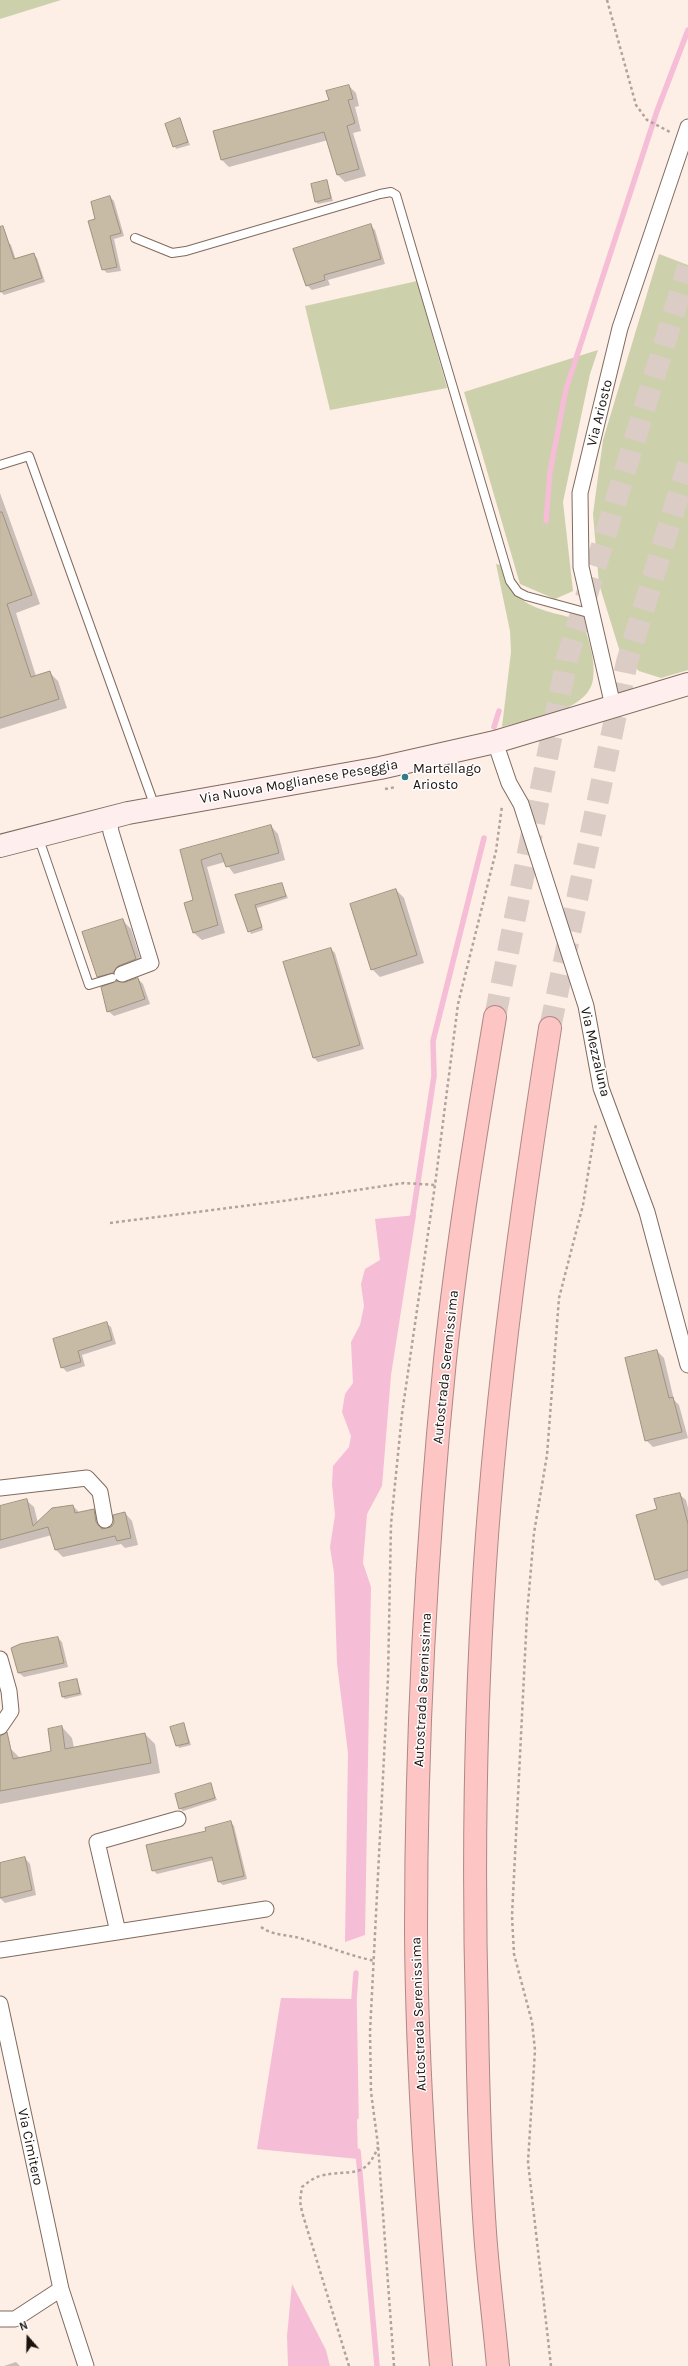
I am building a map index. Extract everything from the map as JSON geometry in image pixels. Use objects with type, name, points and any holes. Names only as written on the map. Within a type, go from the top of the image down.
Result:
[{"type":"highway","name":"Autostrada Serenissima","points":[[441,2366],[428,2231],[420,2085],[416,1931],[419,1746],[429,1556],[445,1359],[473,1148],[495,1017]]},
{"type":"highway","points":[[498,2366],[485,2231],[478,2079],[475,1926],[476,1753],[485,1563],[502,1371],[529,1161],[550,1028]]},
{"type":"main road","name":"Via Nuova Moglianese Peseggia","points":[[0,846],[109,818],[155,808],[380,768],[495,742],[688,684]]},
{"type":"street","name":"Via Ariosto","points":[[613,706],[581,567],[580,493],[620,328],[688,127]]},
{"type":"street","name":"Via Mezzaluna","points":[[495,742],[509,783],[521,804],[586,1006],[601,1088],[647,1212],[688,1364]]},
{"type":"street","points":[[109,818],[111,832],[151,963],[117,976]]},
{"type":"street","points":[[0,1488],[87,1478],[100,1492],[105,1520]]},
{"type":"street","points":[[0,1659],[9,1691],[11,1711],[6,1721],[0,1727]]},
{"type":"street","points":[[118,1932],[97,1842],[178,1819]]},
{"type":"street","points":[[0,1950],[266,1909]]},
{"type":"street","name":"Via Cimitero","points":[[0,2004],[61,2289],[86,2366]]},
{"type":"street","points":[[0,2319],[15,2319],[61,2289]]},
{"type":"lane","points":[[135,238],[172,253],[380,194],[391,192],[396,195],[510,581],[518,592],[526,596],[592,614]]},
{"type":"lane","points":[[0,465],[29,456],[155,808]]},
{"type":"lane","points":[[38,836],[89,985],[117,976]]},
{"type":"path","points":[[607,0],[636,105],[647,120],[659,126]]},
{"type":"path","points":[[550,2366],[528,2162],[535,2050],[532,2022],[514,1954],[512,1916],[527,1615],[534,1533],[547,1455],[559,1298],[583,1205],[596,1119]]},
{"type":"path","points":[[110,1223],[284,1201],[404,1182],[435,1185]]},
{"type":"path","points":[[243,1912],[265,1930],[277,1935],[304,1939],[332,1950],[375,1961]]},
{"type":"path","points":[[350,2366],[317,2264],[300,2201],[302,2187],[311,2180],[320,2176],[354,2173],[366,2168],[378,2145]]},
{"type":"green space","points":[[0,0],[61,0],[0,19]]},
{"type":"green space","points":[[659,254],[688,265],[688,670],[661,678],[639,671],[620,652],[599,584],[593,514],[603,440]]},
{"type":"green space","points":[[417,281],[447,388],[330,410],[305,306]]},
{"type":"green space","points":[[598,350],[590,374],[563,502],[573,591],[555,599],[520,584],[464,392]]},
{"type":"green space","points":[[496,564],[500,565],[513,590],[526,602],[541,609],[583,621],[591,650],[594,672],[589,690],[581,699],[569,707],[541,717],[502,727],[511,652],[510,631]]},
{"type":"shaded area","points":[[416,1215],[391,1375],[382,1486],[367,1514],[363,1563],[371,1587],[365,1935],[345,1942],[348,1753],[337,1663],[334,1573],[330,1547],[335,1515],[332,1484],[333,1466],[349,1447],[351,1436],[342,1412],[345,1394],[353,1383],[351,1342],[360,1325],[364,1306],[361,1284],[365,1269],[380,1260],[375,1219]]},
{"type":"shaded area","points":[[281,1998],[354,1999],[358,2159],[257,2149]]},
{"type":"shaded area","points":[[292,2284],[326,2350],[330,2366],[288,2366],[287,2336]]},
{"type":"building","points":[[349,85],[353,99],[348,100],[355,123],[347,126],[359,169],[337,175],[324,132],[221,160],[213,131],[329,100],[326,91]]},
{"type":"building","points":[[180,118],[188,142],[173,147],[165,124]]},
{"type":"building","points":[[327,180],[331,198],[315,202],[311,184]]},
{"type":"building","points":[[110,196],[121,233],[110,236],[117,267],[102,270],[88,221],[95,219],[91,202]]},
{"type":"building","points":[[371,224],[381,259],[324,275],[325,280],[306,286],[293,249]]},
{"type":"building","points":[[3,226],[14,259],[34,253],[42,278],[0,292],[0,227]]},
{"type":"building","points":[[0,512],[2,512],[32,595],[7,604],[31,677],[50,671],[59,699],[0,718]]},
{"type":"building","points":[[271,825],[279,853],[226,867],[221,853],[201,860],[218,925],[193,933],[184,903],[193,900],[180,850]]},
{"type":"building","points":[[282,883],[286,896],[255,905],[262,927],[248,932],[235,895]]},
{"type":"building","points":[[396,889],[417,955],[371,970],[350,904]]},
{"type":"building","points":[[123,919],[136,959],[118,966],[113,973],[97,977],[82,932]]},
{"type":"building","points":[[331,948],[360,1045],[313,1058],[283,962]]},
{"type":"building","points":[[138,978],[145,999],[107,1012],[101,987],[116,981],[125,982]]},
{"type":"building","points":[[107,1322],[112,1340],[78,1351],[81,1362],[61,1368],[53,1339]]},
{"type":"building","points":[[657,1350],[669,1398],[673,1397],[682,1432],[645,1441],[625,1358]]},
{"type":"building","points":[[680,1493],[688,1524],[688,1570],[655,1580],[636,1515],[657,1509],[654,1499]]},
{"type":"building","points":[[27,1499],[33,1526],[52,1508],[73,1505],[75,1513],[94,1509],[96,1522],[102,1529],[111,1527],[114,1523],[113,1515],[125,1512],[131,1538],[117,1541],[115,1536],[55,1550],[48,1527],[0,1540],[0,1506]]},
{"type":"building","points":[[58,1637],[64,1663],[18,1673],[11,1648],[20,1644]]},
{"type":"building","points":[[77,1679],[80,1693],[62,1697],[59,1683]]},
{"type":"building","points":[[184,1723],[189,1743],[176,1746],[170,1727]]},
{"type":"building","points":[[62,1726],[65,1749],[145,1733],[151,1763],[0,1791],[0,1736],[7,1732],[13,1759],[51,1751],[48,1729]]},
{"type":"building","points":[[211,1783],[215,1798],[179,1809],[175,1794]]},
{"type":"building","points":[[231,1821],[244,1876],[218,1882],[212,1857],[152,1871],[146,1845],[206,1831],[205,1828]]},
{"type":"building","points":[[25,1857],[32,1890],[0,1898],[0,1863]]},
{"type":"waterway","points":[[546,521],[550,472],[566,389],[657,111],[688,30]]},
{"type":"waterway","points":[[494,727],[499,711]]},
{"type":"waterway","points":[[412,1221],[434,1076],[433,1041],[484,838]]},
{"type":"waterway","points":[[356,1973],[354,1999],[356,2117]]},
{"type":"waterway","points":[[358,2151],[377,2366]]},
{"type":"tunnel","points":[[495,1017],[567,659],[688,267]]},
{"type":"tunnel","points":[[550,1028],[627,662],[688,464]]},
{"type":"place","name":"Martellago Ariosto","points":[[405,777]]}]
